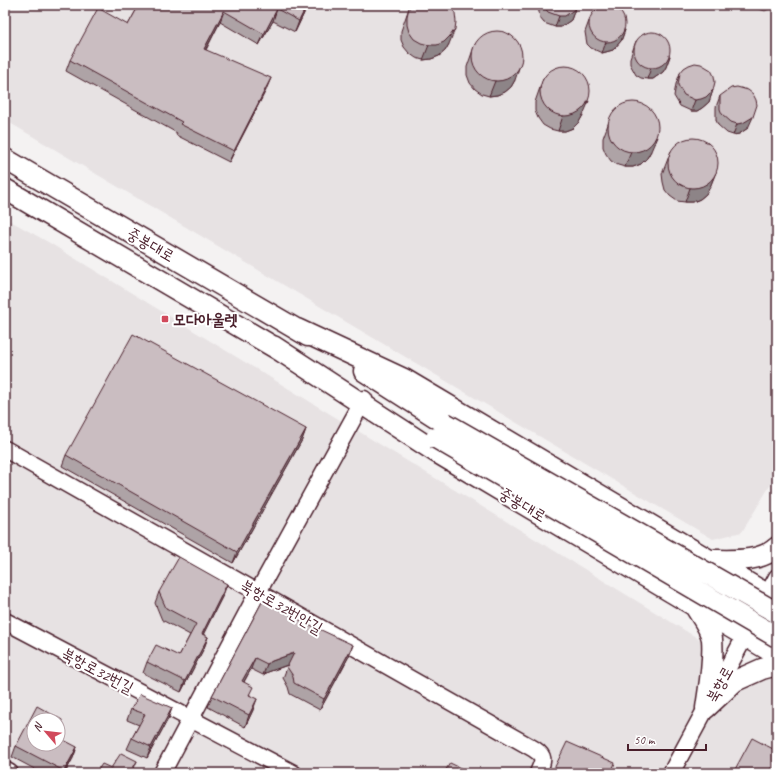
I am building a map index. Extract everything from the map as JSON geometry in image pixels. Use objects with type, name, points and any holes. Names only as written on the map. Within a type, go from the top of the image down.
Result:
[{"type":"main road","name":"중봉대로","points":[[5,159],[297,329],[441,430],[777,637]]},
{"type":"main road","name":"중봉대로","points":[[5,188],[273,346],[363,401],[436,452],[777,655]]},
{"type":"main road","name":"중봉대로","points":[[297,329],[404,379],[772,597]]},
{"type":"main road","name":"중봉대로","points":[[363,401],[441,430],[777,613]]},
{"type":"main road","points":[[710,560],[738,560],[757,557],[777,547]]},
{"type":"main road","points":[[696,607],[707,625],[712,638],[711,671],[706,708]]},
{"type":"main road","points":[[706,708],[735,681],[762,669],[777,665]]},
{"type":"street","points":[[162,773],[258,592],[363,401]]},
{"type":"street","name":"북항로32번안길","points":[[5,449],[534,749],[541,754],[543,762],[538,773]]},
{"type":"street","name":"북항로","points":[[671,773],[745,637],[772,597],[777,577]]},
{"type":"street","name":"북항로32번길","points":[[5,622],[293,773]]},
{"type":"street","points":[[5,770],[10,773]]},
{"type":"shaded area","points":[[5,5],[777,5],[777,474],[742,532],[713,539],[5,120]]},
{"type":"shaded area","points":[[747,5],[777,5],[765,11]]},
{"type":"shaded area","points":[[5,218],[48,242],[758,675],[777,642],[777,773],[5,773]]},
{"type":"building","points":[[139,5],[307,5],[299,21],[277,9],[264,34],[224,11],[204,49],[271,78],[234,151],[180,124],[182,122],[70,60],[98,8],[128,25]]},
{"type":"building","points":[[412,5],[451,5],[455,13],[455,29],[444,42],[437,45],[421,43],[414,39],[409,32],[407,25],[409,8]]},
{"type":"building","points":[[544,5],[576,5],[575,9],[565,16],[559,16],[548,12]]},
{"type":"building","points":[[607,6],[620,11],[625,24],[620,37],[607,42],[594,37],[589,24],[594,11]]},
{"type":"building","points":[[497,31],[507,33],[515,38],[520,46],[522,56],[520,66],[515,74],[507,79],[497,81],[487,79],[479,74],[474,66],[472,56],[474,46],[479,38],[487,33]]},
{"type":"building","points":[[656,32],[665,37],[669,43],[669,57],[665,63],[656,68],[648,68],[639,63],[635,57],[634,46],[639,37],[645,33]]},
{"type":"building","points":[[695,63],[701,64],[711,70],[715,82],[713,90],[706,97],[695,100],[684,95],[678,85],[680,73],[684,68]]},
{"type":"building","points":[[565,66],[575,68],[583,73],[588,81],[590,91],[588,101],[583,109],[575,114],[565,116],[555,114],[547,109],[542,101],[540,91],[542,81],[547,73],[555,68]]},
{"type":"building","points":[[737,87],[748,90],[753,94],[757,105],[753,117],[743,123],[737,124],[731,122],[722,114],[720,109],[720,96],[731,88]]},
{"type":"building","points":[[633,102],[643,104],[651,109],[656,117],[658,127],[656,137],[651,145],[643,150],[633,152],[623,150],[615,145],[610,137],[608,127],[610,117],[615,109],[623,104]]},
{"type":"building","points":[[693,138],[703,140],[711,145],[716,153],[718,163],[716,173],[711,181],[703,186],[693,188],[683,186],[675,181],[670,173],[668,163],[670,153],[675,145],[683,140]]},
{"type":"building","points":[[133,334],[306,429],[237,552],[66,455]]},
{"type":"building","points":[[179,557],[227,584],[202,634],[208,637],[185,681],[147,662],[156,645],[179,656],[196,624],[166,608],[159,592]]},
{"type":"building","points":[[264,601],[353,645],[324,699],[294,683],[293,676],[287,667],[294,653],[267,664],[255,658],[242,681],[253,687],[249,695],[257,699],[249,715],[212,696],[262,602]]},
{"type":"building","points":[[140,694],[172,708],[151,747],[132,738],[145,714],[131,709]]},
{"type":"building","points":[[37,706],[48,712],[34,712]]},
{"type":"building","points":[[26,727],[26,751],[16,746]]},
{"type":"building","points":[[752,738],[777,751],[777,773],[733,773]]},
{"type":"building","points":[[66,741],[77,747],[64,771],[28,752],[66,752]]},
{"type":"building","points":[[567,742],[615,763],[611,773],[552,773]]},
{"type":"building","points":[[121,753],[137,761],[130,773],[96,773],[102,764],[111,768]]},
{"type":"building","points":[[450,763],[471,773],[444,773]]},
{"type":"place","name":"모다아울렛","points":[[165,319]]}]
